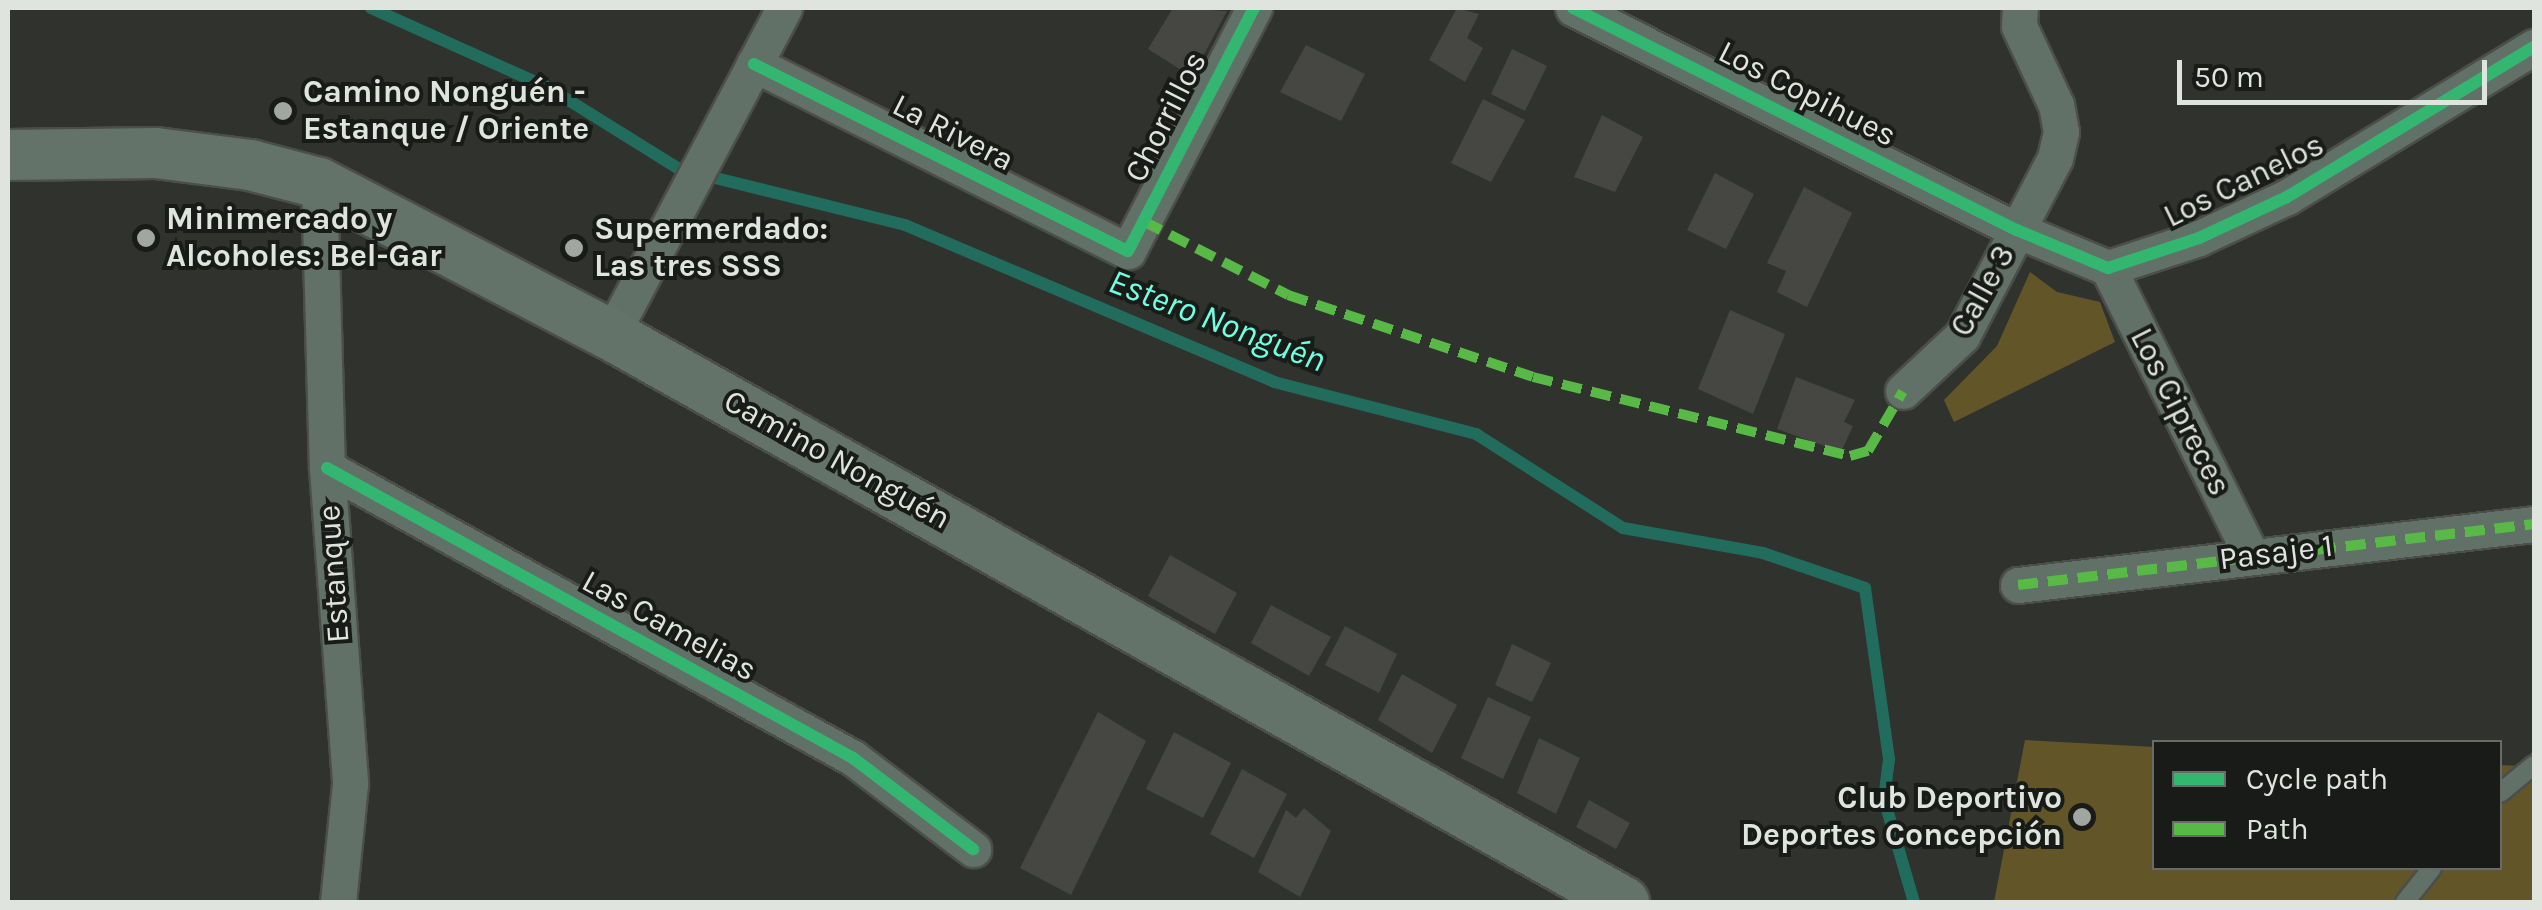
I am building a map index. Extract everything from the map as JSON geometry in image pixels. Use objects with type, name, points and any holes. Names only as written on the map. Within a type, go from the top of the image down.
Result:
[{"type":"main road","name":"Camino Nonguén","points":[[8,155],[156,153],[250,165],[320,184],[611,335],[1624,902]]},
{"type":"street","points":[[611,335],[784,8]]},
{"type":"street","name":"Chorrillos","points":[[1128,252],[1254,8]]},
{"type":"street","name":"Los Copihues","points":[[1573,8],[2016,230]]},
{"type":"street","name":"Calle 3","points":[[1903,391],[1962,336],[2061,132],[2019,26],[2020,8]]},
{"type":"street","name":"Los Canelos","points":[[2108,268],[2199,238],[2287,197],[2534,47]]},
{"type":"street","name":"La Rivera","points":[[754,64],[1128,252]]},
{"type":"street","name":"Estanque","points":[[320,184],[327,468],[350,784],[338,902]]},
{"type":"street","points":[[2016,230],[2108,268]]},
{"type":"street","name":"Los Cipreces","points":[[2108,268],[2252,555]]},
{"type":"street","name":"Las Camelias","points":[[327,468],[853,758],[974,850]]},
{"type":"street","name":"Pasaje 1","points":[[2018,585],[2534,524]]},
{"type":"lane","points":[[2502,790],[2534,765]]},
{"type":"lane","points":[[2405,902],[2430,870]]},
{"type":"shaded area","points":[[2030,272],[2057,292],[2100,302],[2115,342],[1954,422],[1944,400],[1997,346]]},
{"type":"shaded area","name":"Club Deportivo Deportes Concepción","points":[[2025,740],[2152,747],[2152,870],[2502,870],[2502,765],[2519,766],[2534,750],[2534,902],[1994,902]]},
{"type":"building","points":[[1173,8],[1227,11],[1192,77],[1148,49]]},
{"type":"building","points":[[1457,8],[1479,14],[1467,38],[1483,48],[1465,82],[1429,60]]},
{"type":"building","points":[[1306,45],[1365,74],[1341,121],[1280,92]]},
{"type":"building","points":[[1512,49],[1547,66],[1525,111],[1491,94]]},
{"type":"building","points":[[1483,99],[1525,120],[1491,182],[1451,163]]},
{"type":"building","points":[[1602,115],[1643,137],[1615,192],[1574,177]]},
{"type":"building","points":[[1715,173],[1754,194],[1726,249],[1687,230]]},
{"type":"building","points":[[1804,187],[1852,213],[1807,307],[1777,292],[1786,271],[1767,263]]},
{"type":"building","points":[[1730,310],[1785,334],[1753,414],[1698,389]]},
{"type":"building","points":[[1796,377],[1855,400],[1844,422],[1853,426],[1841,452],[1777,429]]},
{"type":"building","points":[[1170,555],[1237,593],[1215,634],[1148,596]]},
{"type":"building","points":[[1271,605],[1331,637],[1309,676],[1251,643]]},
{"type":"building","points":[[1345,626],[1397,654],[1379,693],[1325,665]]},
{"type":"building","points":[[1512,644],[1551,663],[1532,702],[1495,685]]},
{"type":"building","points":[[1402,674],[1457,705],[1432,753],[1378,720]]},
{"type":"building","points":[[1488,697],[1531,717],[1503,779],[1461,758]]},
{"type":"building","points":[[1098,712],[1146,741],[1071,895],[1020,868]]},
{"type":"building","points":[[1174,732],[1231,763],[1203,818],[1146,789]]},
{"type":"building","points":[[1539,738],[1580,758],[1556,814],[1517,793]]},
{"type":"building","points":[[1242,769],[1287,794],[1254,858],[1210,834]]},
{"type":"building","points":[[1589,800],[1630,823],[1616,849],[1576,827]]},
{"type":"building","points":[[1304,808],[1331,831],[1300,897],[1258,872],[1286,810],[1296,818]]},
{"type":"waterway","name":"Estero Nonguén","points":[[371,8],[549,88],[679,169],[905,225],[1274,382],[1476,434],[1623,528],[1763,553],[1865,588],[1889,759],[1884,799],[1914,902]]},
{"type":"marked path","points":[[1143,221],[1288,295],[1533,377],[1850,456],[1868,451],[1903,391]]},
{"type":"marked path","points":[[2018,585],[2534,524]]},
{"type":"cycle path","points":[[754,64],[1128,251],[1254,8]]},
{"type":"cycle path","points":[[1573,8],[2017,230],[2108,268],[2199,238],[2287,197],[2534,47]]},
{"type":"cycle path","points":[[327,468],[853,758],[973,849]]},
{"type":"place","name":"Camino Nonguén - Estanque / Oriente","points":[[283,111]]},
{"type":"place","name":"Minimercado y Alcoholes: Bel-Gar","points":[[146,238]]},
{"type":"place","name":"Supermerdado: Las tres SSS","points":[[574,248]]},
{"type":"place","name":"Club Deportivo Deportes Concepción","points":[[2082,817]]}]
